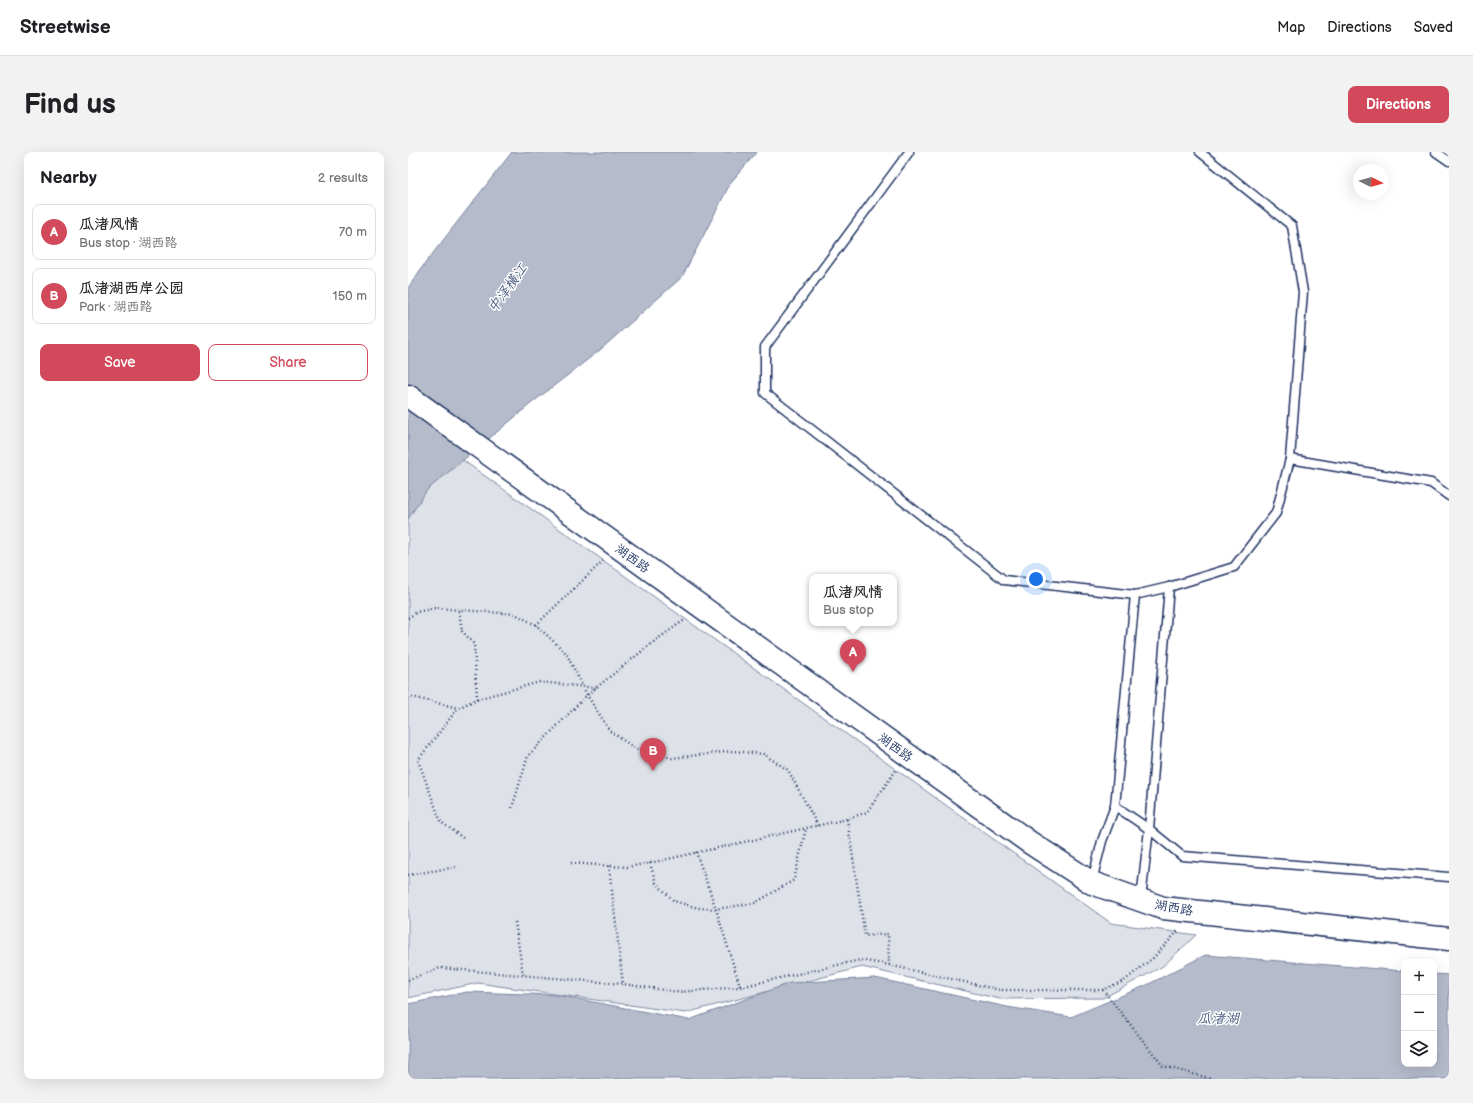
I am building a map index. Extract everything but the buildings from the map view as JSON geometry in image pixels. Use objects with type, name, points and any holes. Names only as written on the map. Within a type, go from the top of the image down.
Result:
[{"type":"street","name":"湖西路","points":[[408,396],[1029,842],[1092,883],[1163,908],[1449,939]]},
{"type":"lane","points":[[909,152],[765,347],[765,393],[1004,580],[1135,595],[1169,587],[1234,567],[1276,514],[1290,459],[1303,292],[1292,226],[1200,152]]},
{"type":"lane","points":[[1436,152],[1449,161]]},
{"type":"lane","points":[[1290,459],[1431,483],[1449,496]]},
{"type":"lane","points":[[1141,900],[1149,829],[1169,587]]},
{"type":"lane","points":[[1092,883],[1102,840],[1115,806],[1135,595]]},
{"type":"lane","points":[[1115,806],[1149,829],[1182,856],[1449,877]]},
{"type":"path","points":[[536,625],[618,547]]},
{"type":"path","points":[[512,808],[528,756],[586,695],[701,607]]},
{"type":"path","points":[[408,618],[417,612],[436,608],[515,614],[536,625],[566,653],[586,695],[610,731],[636,749],[672,758],[733,751],[763,754],[788,770],[818,826]]},
{"type":"path","points":[[459,610],[462,631],[474,644],[477,698]]},
{"type":"path","points":[[463,838],[441,822],[418,760],[458,708],[477,698],[540,682],[596,688]]},
{"type":"path","points":[[408,696],[458,708]]},
{"type":"path","points":[[571,863],[628,867],[847,819],[867,812],[906,754]]},
{"type":"path","points":[[847,819],[865,936],[888,934],[889,965]]},
{"type":"path","points":[[650,863],[656,883],[674,901],[698,908],[716,909],[755,903],[794,880],[806,828]]},
{"type":"path","points":[[696,852],[716,909],[740,987]]},
{"type":"path","points":[[609,866],[623,984]]},
{"type":"path","points":[[408,874],[456,867]]},
{"type":"path","points":[[408,980],[440,968],[623,984],[678,992],[740,987],[860,960],[1000,990],[1102,990],[1124,981],[1153,958],[1198,912]]},
{"type":"path","points":[[515,922],[523,975]]},
{"type":"path","points":[[1102,990],[1163,1066],[1212,1079]]},
{"type":"shaded area","points":[[408,421],[1111,923],[1196,935],[1163,966],[1103,998],[1000,999],[862,967],[685,1013],[478,983],[408,998]]},
{"type":"water","name":"中泽横江","points":[[512,152],[757,152],[731,182],[682,277],[600,350],[533,402],[427,490],[408,519],[408,288],[423,266]]},
{"type":"water","name":"瓜渚湖","points":[[1205,955],[1401,971],[1401,1067],[1437,1067],[1437,974],[1449,975],[1449,1079],[408,1079],[408,1004],[467,992],[556,995],[689,1020],[790,983],[875,978],[1007,1007],[1071,1017],[1147,985]]},
{"type":"place","name":"瓜渚风情","points":[[853,672]]},
{"type":"place","name":"瓜渚湖西岸公园","points":[[653,771]]}]
